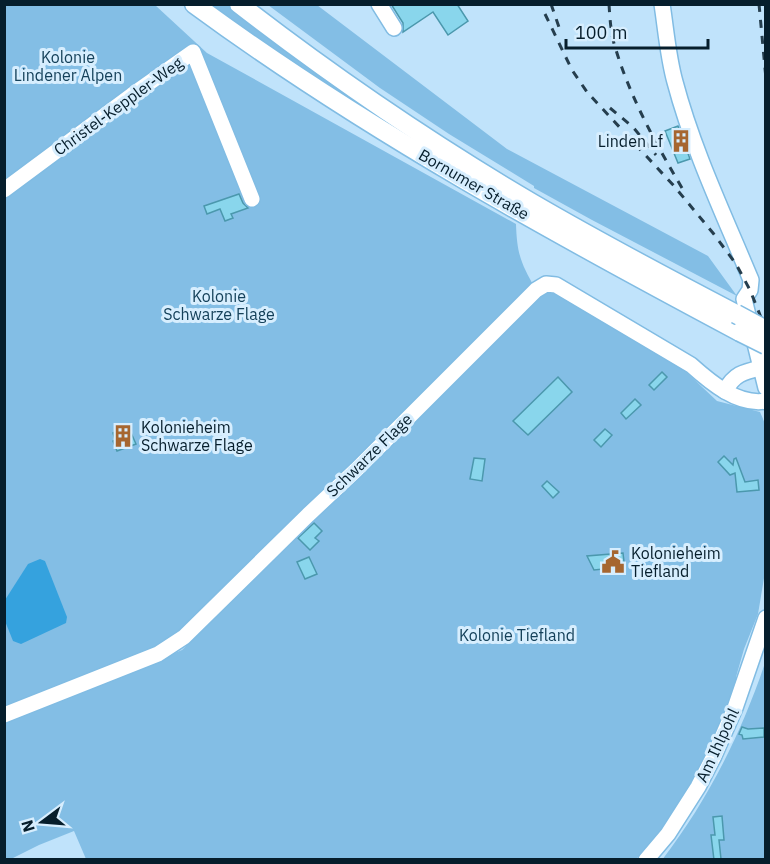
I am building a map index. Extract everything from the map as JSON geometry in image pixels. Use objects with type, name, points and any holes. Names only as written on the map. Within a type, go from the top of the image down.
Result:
[{"type":"main road","name":"Bornumer Straße","points":[[194,4],[260,51],[427,157],[533,211],[645,282],[738,323],[765,330]]},
{"type":"main road","name":"Bornumer Straße","points":[[239,4],[330,72],[429,139],[510,198]]},
{"type":"main road","name":"Bornumer Straße","points":[[738,323],[765,345]]},
{"type":"lane","points":[[379,4],[394,28]]},
{"type":"lane","points":[[662,4],[673,74],[687,121],[710,184],[751,280],[750,290],[744,299],[765,388]]},
{"type":"lane","name":"Christel-Keppler-Weg","points":[[4,190],[192,52],[252,199]]},
{"type":"lane","name":"Schwarze Flage","points":[[4,715],[149,658],[174,645],[536,290],[546,284],[556,285],[692,365],[725,391],[758,402],[765,401]]},
{"type":"lane","points":[[725,391],[731,380],[743,373],[761,368]]},
{"type":"lane","name":"Am Ihlpohl","points":[[646,860],[668,834],[698,787],[714,756],[735,708],[765,618]]},
{"type":"green space","name":"Kolonie Schwarze Flage","points":[[5,5],[155,5],[207,53],[516,224],[517,244],[521,258],[536,290],[184,637],[5,715]]},
{"type":"green space","points":[[206,5],[228,5],[450,160],[377,120]]},
{"type":"green space","points":[[268,5],[317,5],[507,149],[708,256],[737,296],[534,188],[380,88]]},
{"type":"green space","name":"Kolonie Tiefland","points":[[548,290],[683,369],[717,401],[760,412],[766,426],[765,572],[758,614],[736,677],[742,679],[695,780],[652,843],[636,859],[86,859],[74,831],[5,860],[5,723],[182,650]]},
{"type":"green space","points":[[765,663],[765,859],[662,860],[694,814],[722,766]]},
{"type":"shaded area","points":[[40,559],[45,561],[67,617],[66,623],[21,644],[13,641],[5,621],[5,600],[28,564]]},
{"type":"building","points":[[391,4],[457,4],[468,21],[448,35],[433,12],[403,32],[403,23]]},
{"type":"building","name":"Linden Lf","points":[[678,126],[690,159],[678,163],[665,131]]},
{"type":"building","points":[[239,194],[248,208],[231,214],[233,218],[225,221],[220,209],[207,214],[204,206]]},
{"type":"building","points":[[662,372],[667,377],[654,390],[649,385]]},
{"type":"building","points":[[558,377],[572,392],[528,435],[513,421]]},
{"type":"building","points":[[635,399],[641,405],[626,419],[621,413]]},
{"type":"building","name":"Kolonieheim Schwarze Flage","points":[[128,426],[136,444],[117,451],[113,433]]},
{"type":"building","points":[[605,429],[612,435],[601,447],[594,440]]},
{"type":"building","points":[[724,456],[733,465],[736,458],[745,482],[758,480],[759,490],[737,492],[735,473],[730,475],[718,462]]},
{"type":"building","points":[[474,458],[485,459],[482,481],[470,479]]},
{"type":"building","points":[[547,481],[559,492],[553,498],[542,486]]},
{"type":"building","points":[[314,523],[322,531],[315,538],[319,541],[310,550],[298,538]]},
{"type":"building","name":"Kolonieheim Tiefland","points":[[623,553],[625,571],[604,573],[603,569],[594,570],[587,556]]},
{"type":"building","points":[[309,557],[317,574],[305,579],[297,562]]},
{"type":"building","points":[[742,727],[764,728],[764,737],[743,739],[739,734]]},
{"type":"building","points":[[722,816],[724,840],[719,840],[721,859],[714,860],[711,835],[715,835],[713,817]]},
{"type":"railway","points":[[551,4],[560,30]]},
{"type":"railway","points":[[609,4],[613,39],[629,86],[682,188]]},
{"type":"railway","points":[[759,4],[766,79]]},
{"type":"railway","points":[[545,14],[572,70],[587,92],[674,186],[736,264],[750,290],[766,330]]},
{"type":"railway","points":[[610,108],[633,127],[656,155]]},
{"type":"place","name":"Linden Lf","points":[[681,141]]},
{"type":"place","name":"Kolonieheim Schwarze Flage","points":[[123,436]]},
{"type":"place","name":"Kolonieheim Tiefland","points":[[613,562]]},
{"type":"park label","name":"Kolonie Lindener Alpen","points":[[68,66]]}]
